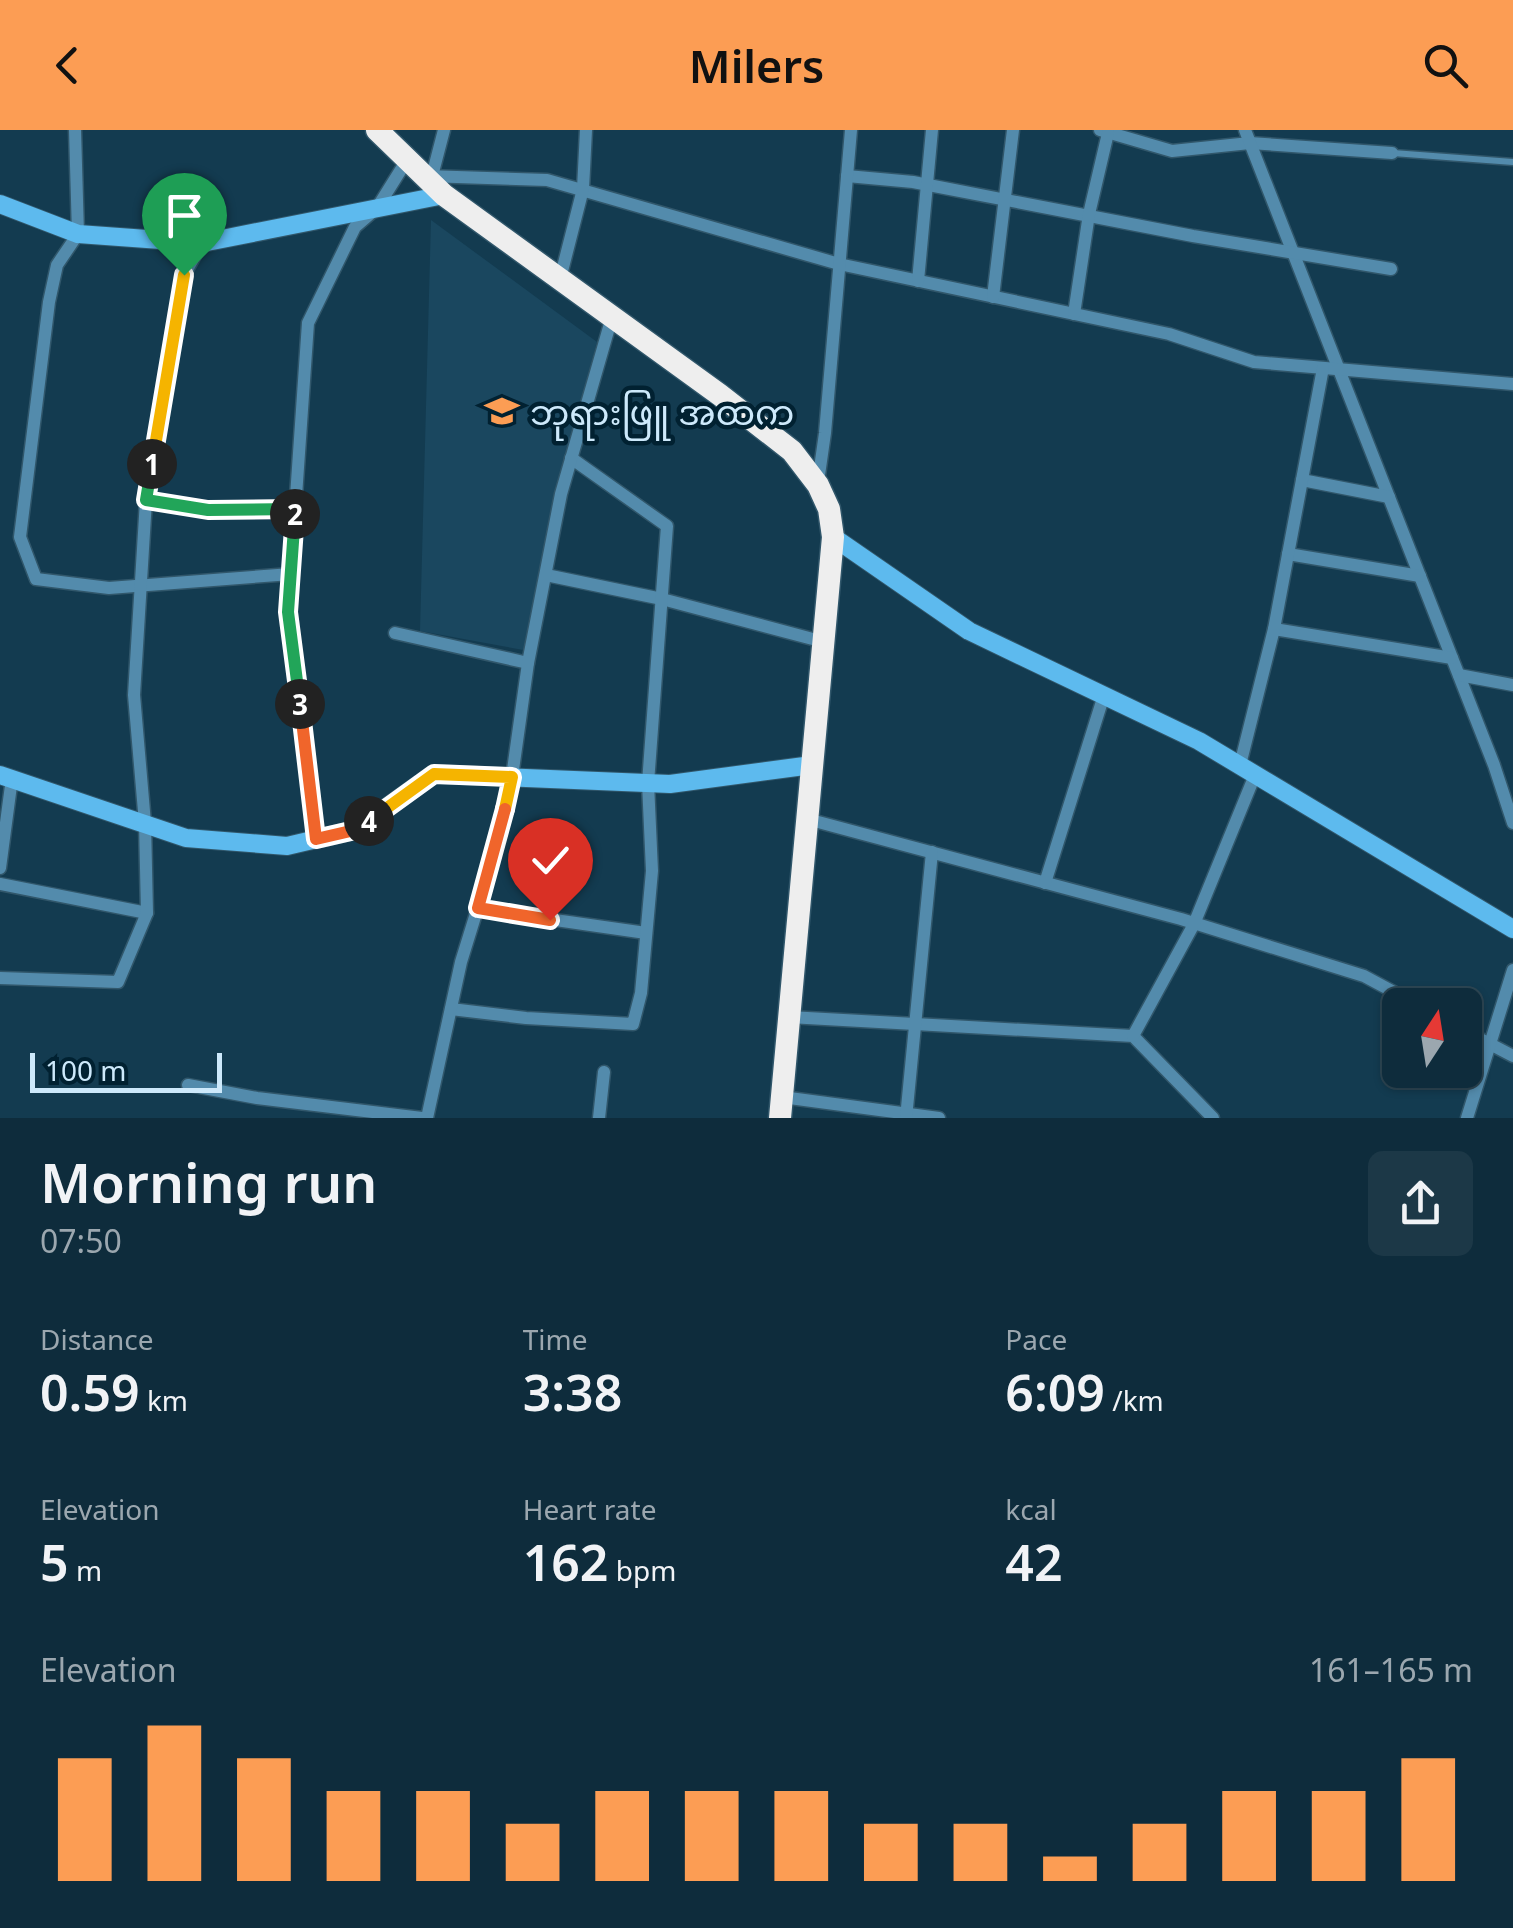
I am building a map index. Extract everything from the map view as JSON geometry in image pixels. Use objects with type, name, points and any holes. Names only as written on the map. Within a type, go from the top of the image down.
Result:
[{"type":"highway","points":[[377,130],[427,177],[792,451],[818,484],[829,510],[833,537],[781,1108]]},
{"type":"street","points":[[75,130],[78,234],[57,265],[20,536],[36,579],[109,588],[291,574]]},
{"type":"street","points":[[0,204],[78,234],[202,243],[377,208],[427,177],[444,130]]},
{"type":"street","points":[[560,279],[583,189],[586,130]]},
{"type":"street","points":[[818,484],[852,130]]},
{"type":"street","points":[[918,281],[932,130]]},
{"type":"street","points":[[993,297],[1013,130]]},
{"type":"street","points":[[1074,314],[1104,131],[1172,151],[1248,136],[1392,153]]},
{"type":"street","points":[[1248,136],[1513,823]]},
{"type":"street","points":[[847,176],[929,184],[1192,236],[1391,269]]},
{"type":"street","points":[[316,839],[288,612],[308,323],[356,227],[377,208],[427,177],[546,180],[839,264],[1169,334],[1254,362],[1513,384]]},
{"type":"street","points":[[0,978],[118,982],[148,914],[134,695],[146,500],[184,275],[202,243]]},
{"type":"street","points":[[188,1085],[328,1113],[424,1118],[495,852],[512,777],[528,663],[571,458],[612,317]]},
{"type":"street","points":[[1133,1036],[1194,924],[1247,770],[1324,368]]},
{"type":"street","points":[[450,1009],[634,1024],[641,993],[652,871],[648,783],[667,526],[571,458]]},
{"type":"street","points":[[1302,480],[1389,497]]},
{"type":"street","points":[[146,500],[208,510],[295,509]]},
{"type":"street","points":[[833,537],[969,631],[1199,741],[1513,929]]},
{"type":"street","points":[[1288,554],[1420,576]]},
{"type":"street","points":[[546,575],[662,599],[824,642]]},
{"type":"street","points":[[1274,629],[1452,658]]},
{"type":"street","points":[[394,633],[528,663]]},
{"type":"street","points":[[1459,676],[1513,685]]},
{"type":"street","points":[[1045,883],[1104,695]]},
{"type":"street","points":[[0,868],[6,777],[186,838],[287,846],[355,830],[434,774],[670,784],[812,764]]},
{"type":"street","points":[[807,819],[1194,924],[1364,976],[1386,988]]},
{"type":"street","points":[[906,1116],[932,852]]},
{"type":"street","points":[[0,884],[148,914]]},
{"type":"street","points":[[478,908],[646,933]]},
{"type":"street","points":[[1467,1118],[1513,970]]},
{"type":"street","points":[[789,1017],[1133,1036],[1214,1118]]},
{"type":"street","points":[[1482,1040],[1513,1056]]},
{"type":"street","points":[[599,1118],[604,1072]]},
{"type":"street","points":[[781,1108],[939,1118]]},
{"type":"lane","points":[[1392,153],[1513,162]]},
{"type":"shaded area","name":"ဘုရားဖြူ အထက","points":[[431,220],[597,342],[557,491],[529,651],[420,631]]},
{"type":"place","name":"ဘုရားဖြူ အထက","points":[[502,411]]},
{"type":"route","points":[[184,275],[146,500],[208,510],[295,509],[288,612],[316,839],[355,830],[434,774],[512,777],[478,908],[550,920]]}]
